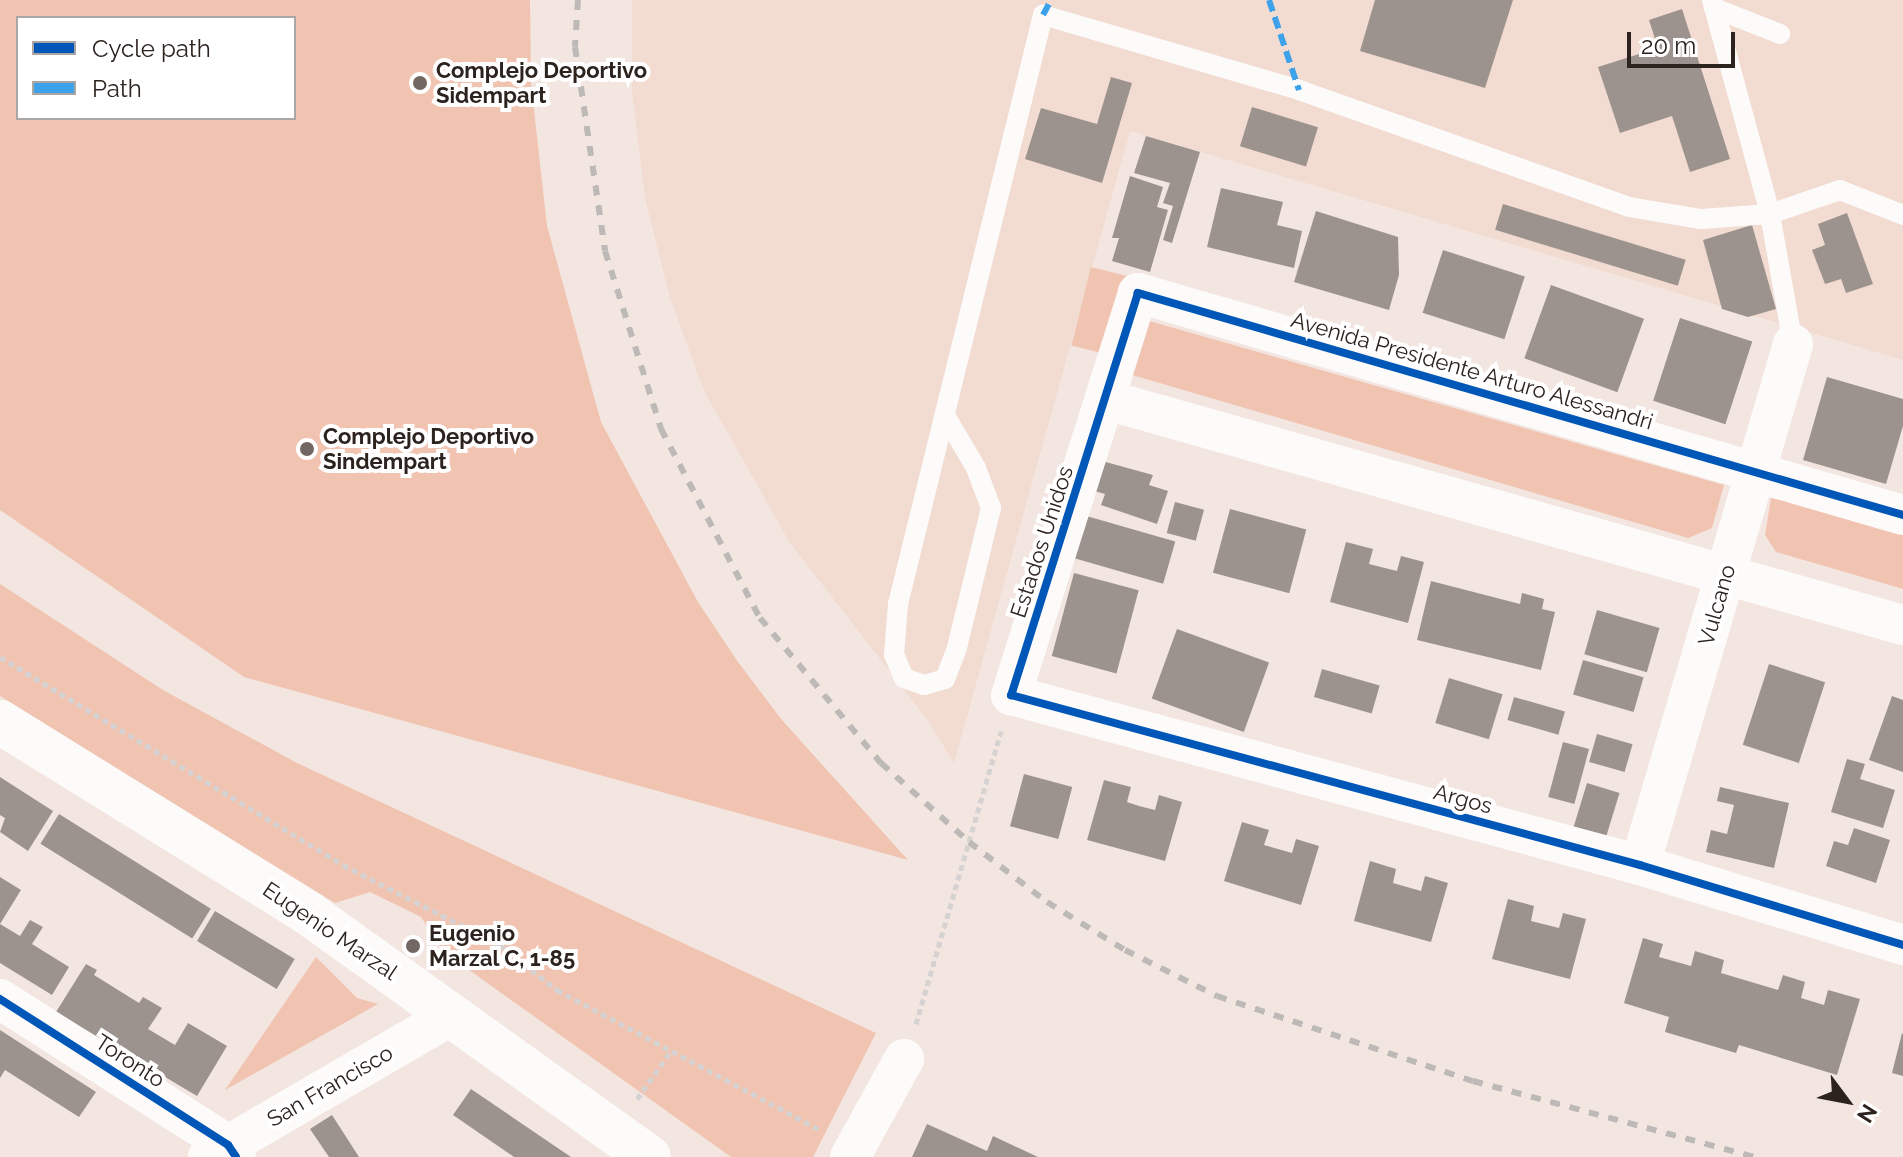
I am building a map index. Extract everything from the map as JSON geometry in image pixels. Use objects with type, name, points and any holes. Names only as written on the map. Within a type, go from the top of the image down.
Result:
[{"type":"main road","name":"Eugenio Marzal","points":[[0,722],[308,913],[632,1145]]},
{"type":"street","name":"Avenida Presidente Arturo Alessandri","points":[[1107,400],[1138,293],[1903,515]]},
{"type":"street","name":"Vulcano","points":[[1640,865],[1793,344]]},
{"type":"street","points":[[1107,400],[1903,625]]},
{"type":"street","name":"Estados Unidos","points":[[1011,695],[1107,400]]},
{"type":"street","name":"Argos","points":[[1011,695],[1640,865],[1903,945]]},
{"type":"street","name":"Toronto","points":[[0,999],[224,1153]]},
{"type":"street","name":"San Francisco","points":[[224,1153],[452,1015]]},
{"type":"street","points":[[853,1152],[904,1059]]},
{"type":"lane","points":[[1713,4],[1780,34]]},
{"type":"lane","points":[[1713,4],[1770,214],[1793,344]]},
{"type":"lane","points":[[946,417],[976,468],[991,508],[957,648],[945,679],[924,685],[904,678],[894,655],[898,604],[1043,15],[1299,90],[1629,207],[1701,219],[1770,214],[1840,190],[1903,215]]},
{"type":"path","points":[[0,657],[330,857],[500,945],[557,990],[853,1152]]},
{"type":"path","points":[[904,1059],[1011,695]]},
{"type":"path","points":[[632,1145],[671,1051]]},
{"type":"shaded area","name":"Complejo Deportivo Sindempart","points":[[0,0],[530,0],[531,83],[547,226],[601,422],[698,602],[738,662],[782,720],[908,860],[244,677],[0,510]]},
{"type":"shaded area","points":[[632,0],[1903,0],[1903,360],[1130,131],[954,763],[926,718],[790,543],[704,391],[670,298],[645,198],[632,91]]},
{"type":"shaded area","points":[[1091,267],[1126,276],[1106,354],[1071,346]]},
{"type":"shaded area","points":[[1146,320],[1724,485],[1712,528],[1688,538],[1129,374]]},
{"type":"shaded area","points":[[1772,492],[1903,529],[1903,589],[1776,552],[1765,535]]},
{"type":"shaded area","points":[[0,584],[163,690],[297,763],[876,1033],[813,1157],[731,1157],[444,952],[421,917],[370,892],[335,903],[0,696]]},
{"type":"shaded area","points":[[316,957],[357,998],[378,1004],[225,1090]]},
{"type":"building","points":[[1375,0],[1513,0],[1485,88],[1360,51]]},
{"type":"building","points":[[1682,9],[1730,159],[1690,172],[1672,116],[1620,133],[1598,67],[1658,48],[1649,20]]},
{"type":"building","points":[[1111,77],[1132,83],[1102,183],[1025,159],[1041,108],[1097,124]]},
{"type":"building","points":[[1252,107],[1318,127],[1306,166],[1240,146]]},
{"type":"building","points":[[1146,136],[1200,152],[1172,243],[1163,240],[1173,206],[1163,203],[1170,183],[1134,173]]},
{"type":"building","points":[[1130,176],[1163,187],[1157,207],[1168,210],[1150,272],[1112,261],[1119,238],[1112,238]]},
{"type":"building","points":[[1221,188],[1283,202],[1277,225],[1302,231],[1294,268],[1207,247]]},
{"type":"building","points":[[1503,204],[1686,260],[1678,286],[1495,230]]},
{"type":"building","points":[[1316,211],[1398,237],[1399,275],[1389,310],[1294,282]]},
{"type":"building","points":[[1847,213],[1873,284],[1846,293],[1841,279],[1825,284],[1812,250],[1825,245],[1818,224]]},
{"type":"building","points":[[1752,225],[1776,309],[1748,317],[1722,309],[1703,240]]},
{"type":"building","points":[[1443,250],[1525,277],[1504,339],[1423,313]]},
{"type":"building","points":[[1551,285],[1644,319],[1617,392],[1524,358]]},
{"type":"building","points":[[1680,318],[1752,341],[1725,424],[1653,401]]},
{"type":"building","points":[[1827,377],[1903,399],[1903,426],[1886,484],[1803,460]]},
{"type":"building","points":[[1102,461],[1153,475],[1149,485],[1168,491],[1157,524],[1101,505],[1105,494],[1091,490]]},
{"type":"building","points":[[1175,502],[1204,510],[1196,541],[1167,533]]},
{"type":"building","points":[[1230,509],[1306,529],[1289,593],[1213,573]]},
{"type":"building","points":[[1083,515],[1175,541],[1163,584],[1071,557]]},
{"type":"building","points":[[1346,542],[1373,549],[1369,564],[1397,571],[1401,556],[1424,562],[1408,623],[1330,602]]},
{"type":"building","points":[[1074,573],[1139,590],[1116,673],[1052,656]]},
{"type":"building","points":[[1431,581],[1520,604],[1522,593],[1544,599],[1542,609],[1555,612],[1541,670],[1417,640]]},
{"type":"building","points":[[1597,610],[1659,628],[1647,672],[1584,654]]},
{"type":"building","points":[[1177,629],[1269,663],[1244,732],[1152,699]]},
{"type":"building","points":[[1583,660],[1644,677],[1634,712],[1573,695]]},
{"type":"building","points":[[1769,664],[1825,682],[1799,763],[1743,745]]},
{"type":"building","points":[[1322,669],[1380,686],[1372,713],[1314,697]]},
{"type":"building","points":[[1449,678],[1503,694],[1489,739],[1435,723]]},
{"type":"building","points":[[1892,696],[1903,700],[1903,772],[1869,760]]},
{"type":"building","points":[[1514,697],[1565,712],[1558,735],[1507,720]]},
{"type":"building","points":[[1597,734],[1633,744],[1625,772],[1589,762]]},
{"type":"building","points":[[1563,742],[1589,749],[1574,804],[1548,797]]},
{"type":"building","points":[[1847,759],[1865,764],[1860,779],[1895,790],[1883,828],[1831,812]]},
{"type":"building","points":[[1024,774],[1072,787],[1058,839],[1010,826]]},
{"type":"building","points":[[0,777],[53,811],[28,851],[0,832],[5,818],[0,815]]},
{"type":"building","points":[[1104,780],[1131,787],[1127,802],[1139,806],[1155,810],[1159,795],[1182,802],[1165,861],[1087,840]]},
{"type":"building","points":[[1587,783],[1620,793],[1605,839],[1573,829]]},
{"type":"building","points":[[1720,787],[1789,803],[1774,868],[1706,852],[1711,830],[1727,834],[1734,805],[1717,801]]},
{"type":"building","points":[[59,814],[211,909],[192,939],[40,844]]},
{"type":"building","points":[[1242,822],[1269,830],[1264,845],[1292,853],[1296,839],[1319,846],[1301,905],[1224,881]]},
{"type":"building","points":[[1854,828],[1890,840],[1876,883],[1826,866],[1834,841],[1848,845]]},
{"type":"building","points":[[1370,861],[1396,869],[1393,883],[1421,891],[1425,876],[1448,883],[1431,942],[1354,921]]},
{"type":"building","points":[[0,877],[21,890],[0,924]]},
{"type":"building","points":[[1508,899],[1534,906],[1531,921],[1559,928],[1563,913],[1586,919],[1570,979],[1492,959]]},
{"type":"building","points":[[215,911],[295,959],[277,989],[197,941]]},
{"type":"building","points":[[30,920],[43,927],[32,944],[69,967],[52,995],[0,963],[0,924],[20,936]]},
{"type":"building","points":[[1643,938],[1663,944],[1659,957],[1691,966],[1695,951],[1724,960],[1721,973],[1778,990],[1783,975],[1805,982],[1801,998],[1824,1005],[1828,990],[1860,999],[1837,1075],[1739,1045],[1736,1053],[1665,1032],[1669,1017],[1624,1003]]},
{"type":"building","points":[[86,964],[97,970],[94,975],[139,1003],[143,997],[162,1008],[148,1029],[175,1045],[188,1023],[227,1046],[197,1096],[56,1012]]},
{"type":"building","points":[[0,1030],[96,1092],[79,1117],[5,1070],[0,1078]]},
{"type":"building","points":[[1903,1034],[1903,1076],[1892,1073]]},
{"type":"building","points":[[471,1089],[571,1157],[514,1157],[453,1115]]},
{"type":"building","points":[[332,1115],[359,1157],[329,1157],[310,1129]]},
{"type":"building","points":[[927,1124],[987,1151],[993,1136],[1038,1157],[912,1157]]},
{"type":"railway","points":[[578,0],[575,47],[605,251],[661,429],[760,618],[881,763],[969,842],[1047,902],[1125,950],[1217,996],[1473,1081],[1755,1157]]},
{"type":"marked path","points":[[1043,15],[1051,0]]},
{"type":"marked path","points":[[1269,0],[1299,90]]},
{"type":"cycle path","points":[[1903,515],[1138,293],[1011,695],[1640,865],[1903,945]]},
{"type":"cycle path","points":[[0,999],[228,1145],[236,1157]]},
{"type":"place","name":"Complejo Deportivo Sidempart","points":[[420,83]]},
{"type":"place","name":"Complejo Deportivo Sindempart","points":[[307,449]]},
{"type":"place","name":"Eugenio Marzal C, 1-85","points":[[413,946]]}]
